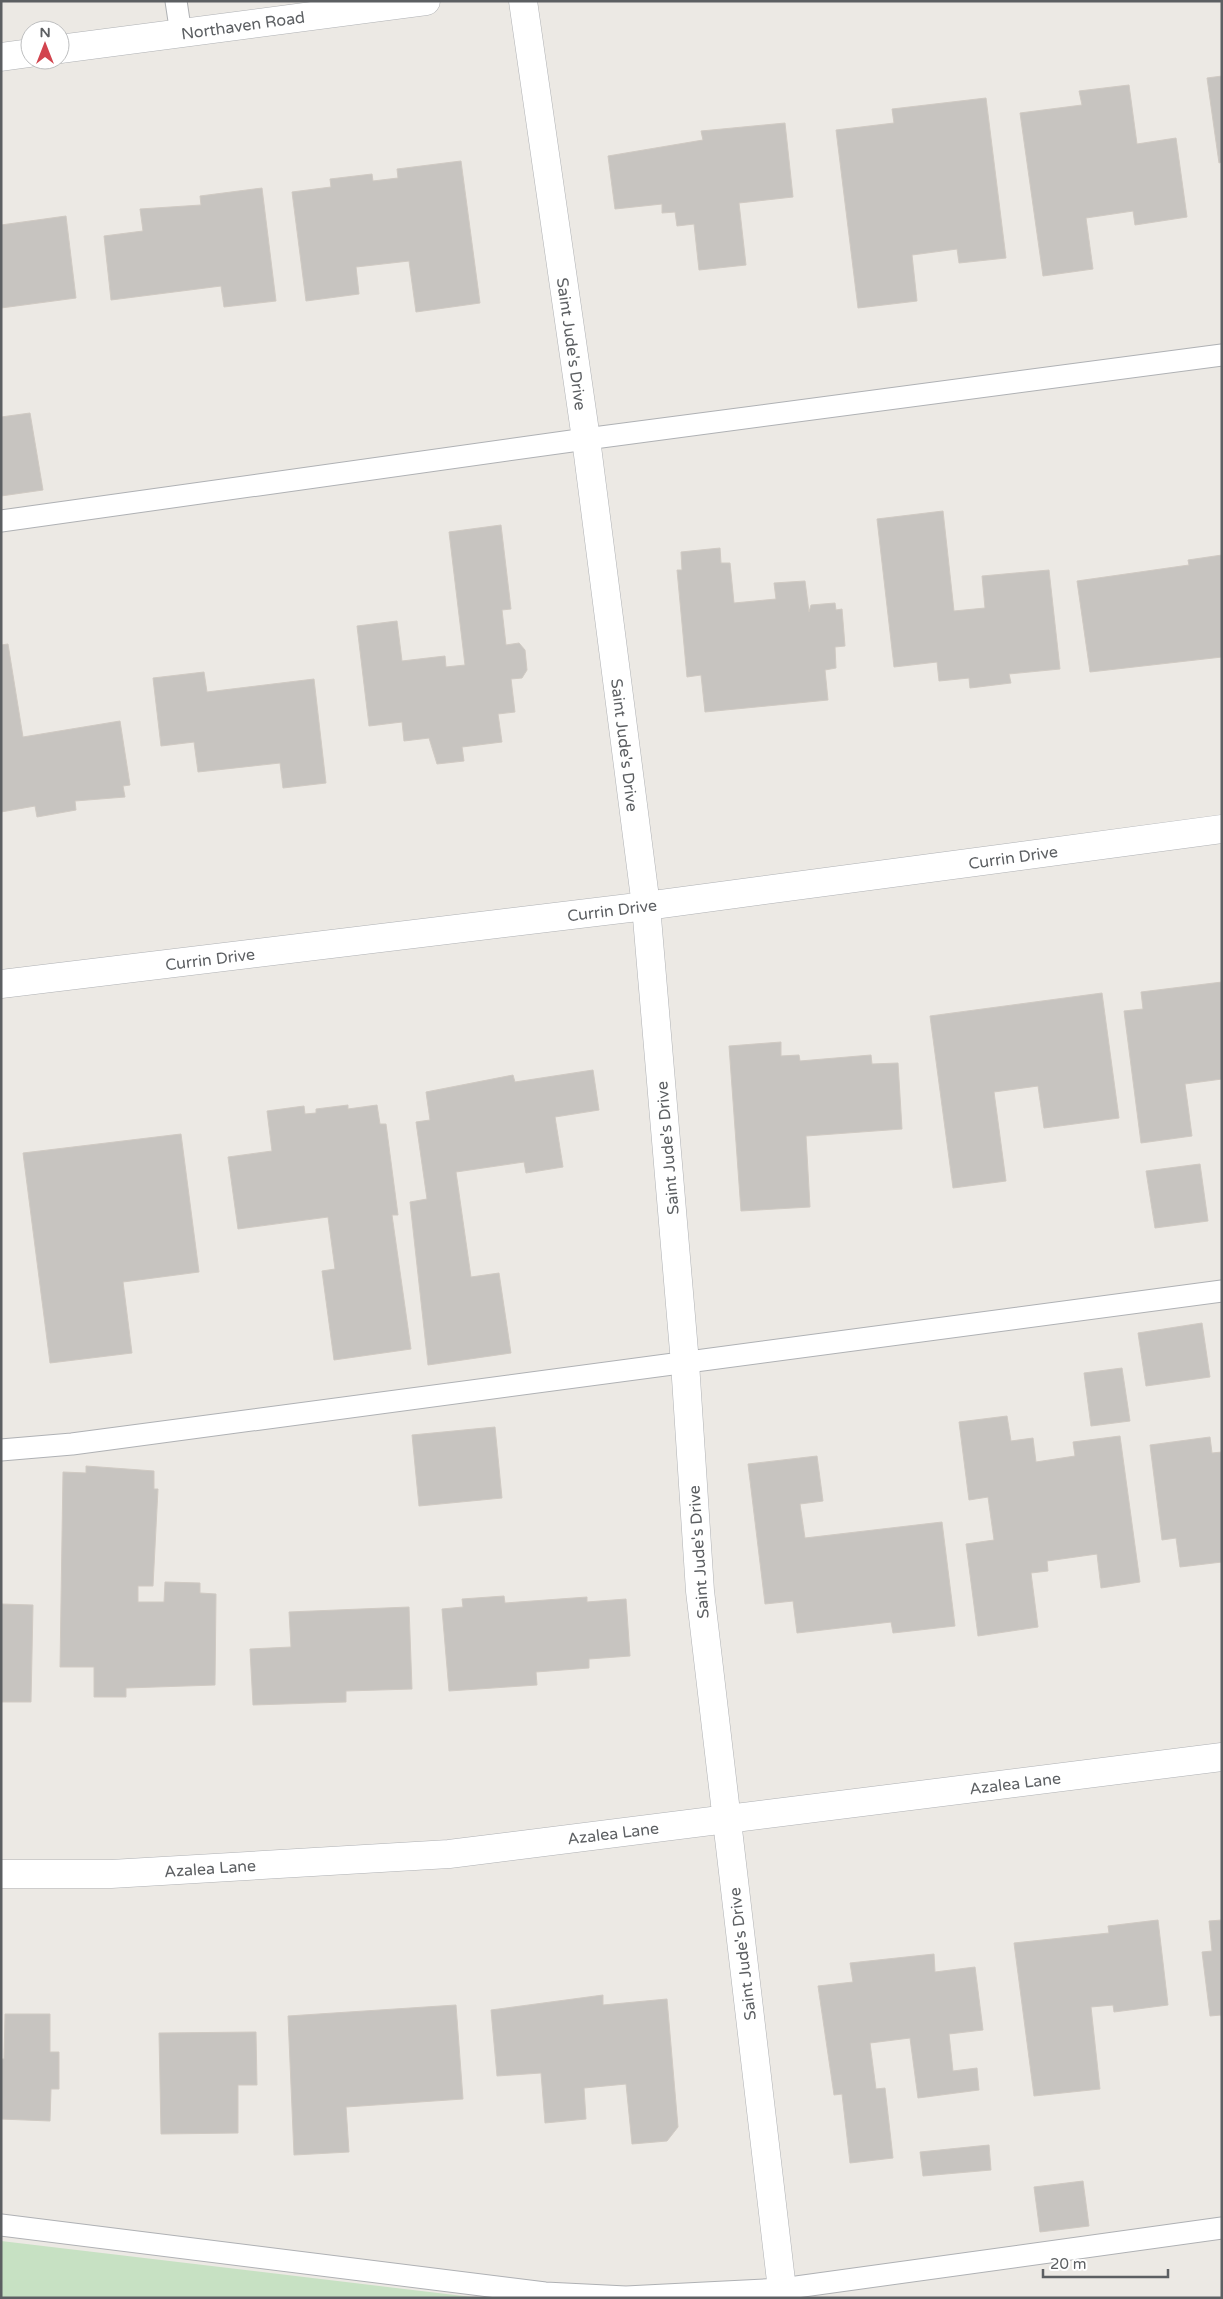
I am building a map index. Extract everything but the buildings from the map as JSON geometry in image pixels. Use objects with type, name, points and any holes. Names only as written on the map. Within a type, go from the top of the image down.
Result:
[{"type":"street","name":"Northaven Road","points":[[70,49],[426,1]]},
{"type":"street","name":"Saint Jude's Drive","points":[[523,1],[586,438],[646,906],[685,1363],[700,1591],[782,2293]]},
{"type":"street","points":[[1,57],[20,54]]},
{"type":"street","name":"Currin Drive","points":[[1,984],[646,906],[1222,829]]},
{"type":"street","name":"Azalea Lane","points":[[1,1874],[111,1874],[450,1854],[1222,1758]]},
{"type":"lane","points":[[176,1],[180,34]]},
{"type":"lane","points":[[1,521],[586,438],[1222,355]]},
{"type":"lane","points":[[1,1450],[82,1443],[1222,1291]]},
{"type":"lane","points":[[1,2225],[546,2293],[626,2297],[782,2293],[1222,2228]]},
{"type":"green space","points":[[1,2241],[480,2298],[1,2298]]}]
